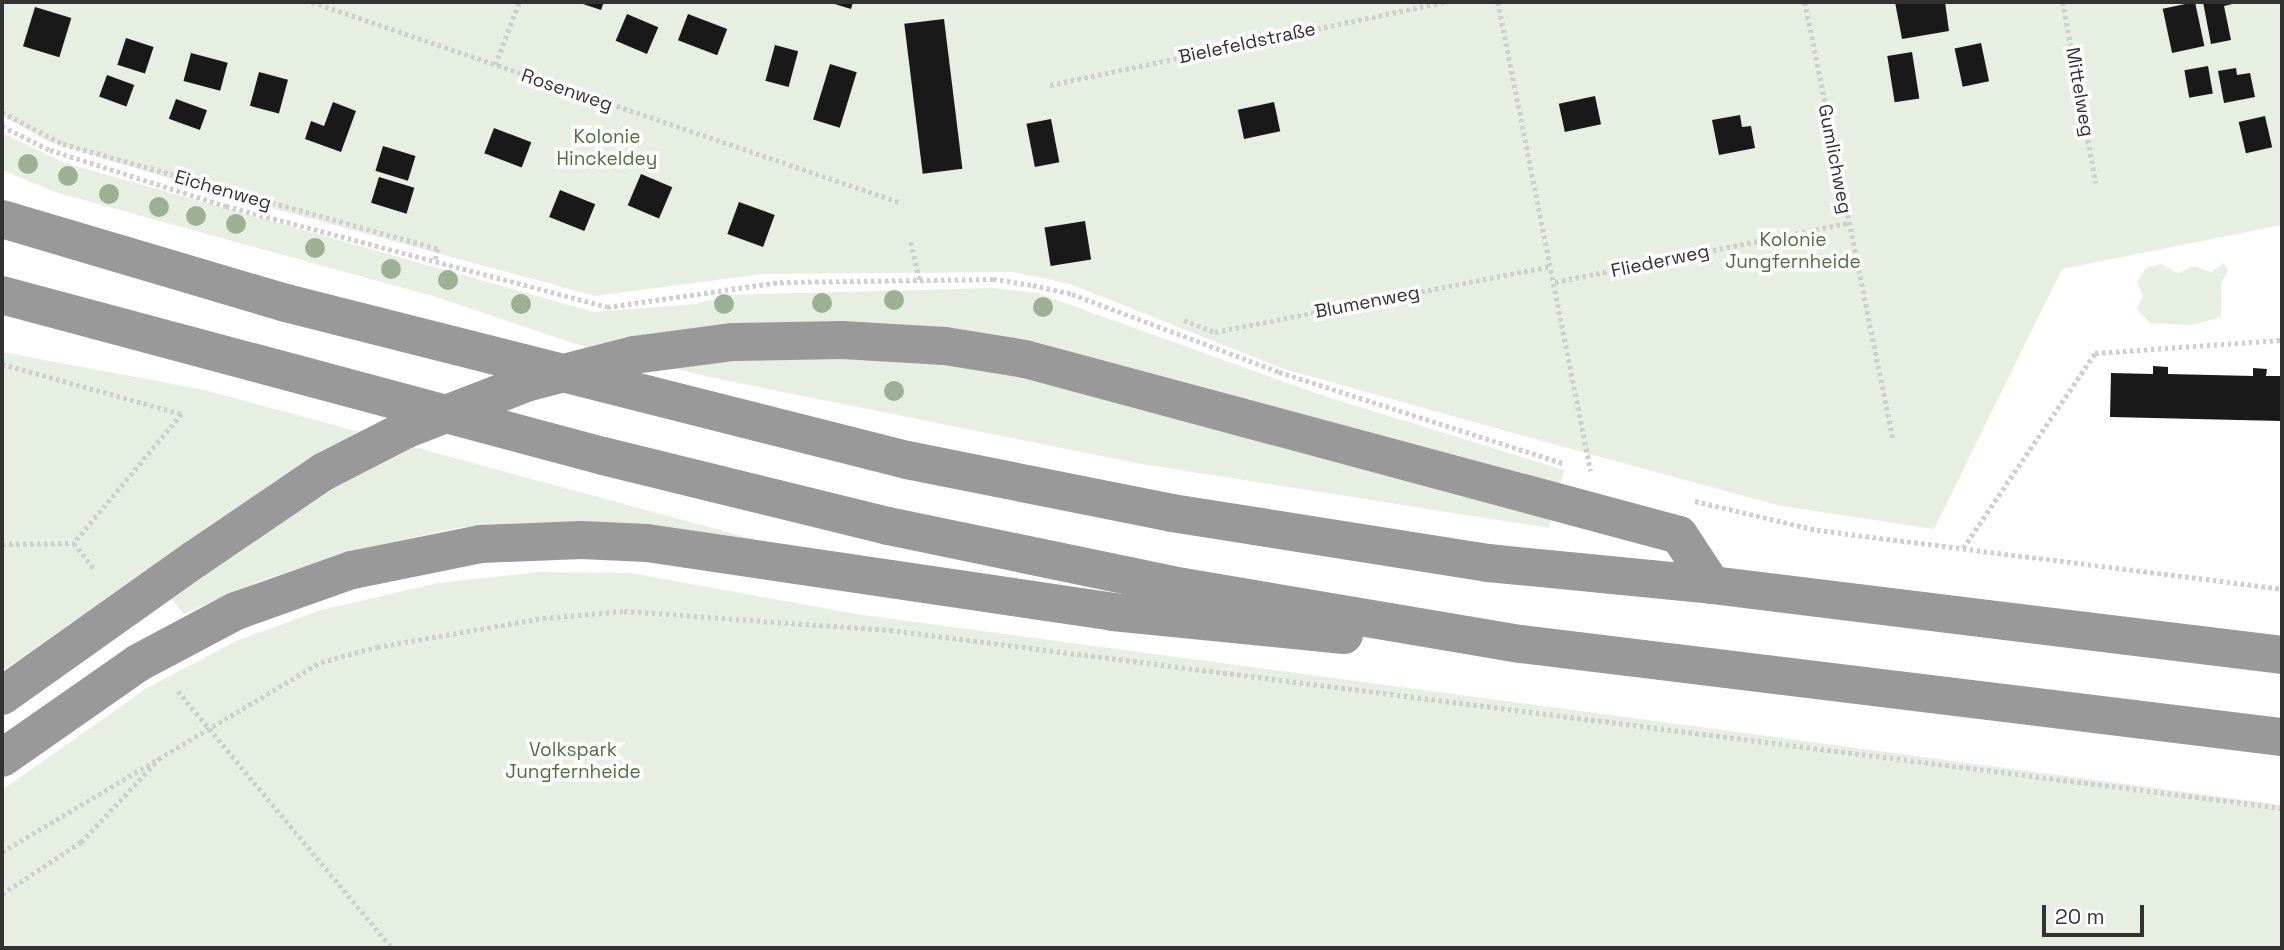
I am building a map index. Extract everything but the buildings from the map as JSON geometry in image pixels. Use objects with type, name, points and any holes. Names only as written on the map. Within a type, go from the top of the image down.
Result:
[{"type":"highway","points":[[2,219],[286,303],[907,460],[1172,513],[1489,564],[1712,585],[2282,655]]},
{"type":"highway","points":[[2,295],[590,452],[888,526],[1183,587],[1521,644],[2282,737]]},
{"type":"highway","points":[[2,696],[323,472],[407,429],[529,382],[634,355],[733,342],[842,340],[945,346],[1025,359],[1679,535],[1712,585]]},
{"type":"highway","points":[[2,758],[148,657],[236,611],[352,570],[481,544],[568,540],[647,543],[844,575],[1272,631],[1521,644]]},
{"type":"path","name":"Rosenweg","points":[[312,2],[902,203]]},
{"type":"path","points":[[495,65],[519,2]]},
{"type":"path","name":"Bielefeldstraße","points":[[1050,85],[1443,2]]},
{"type":"path","points":[[1498,2],[1591,471]]},
{"type":"path","name":"Gumlichweg","points":[[1804,2],[1893,440]]},
{"type":"path","name":"Mittelweg","points":[[2063,2],[2096,183]]},
{"type":"path","name":"Eichenweg","points":[[2,113],[63,144],[438,249],[435,261]]},
{"type":"path","name":"Fliederweg","points":[[1555,282],[1847,223]]},
{"type":"path","points":[[911,242],[920,281]]},
{"type":"path","name":"Blumenweg","points":[[1184,320],[1215,332],[1552,266]]},
{"type":"path","points":[[1963,548],[2095,353],[2282,340]]},
{"type":"path","points":[[2,364],[182,414],[74,543],[2,544]]},
{"type":"path","points":[[74,543],[94,569]]},
{"type":"path","points":[[2,852],[162,757],[205,728],[321,662],[377,647],[543,618],[624,611],[890,629],[2282,807]]},
{"type":"path","points":[[178,691],[205,728],[392,948]]},
{"type":"path","points":[[2,894],[81,842],[120,806],[162,757]]},
{"type":"green space","name":"Kolonie Jungfernheide","points":[[2,2],[2282,2],[2282,225],[2062,269],[1934,529],[1781,506],[1284,369],[1070,284],[1013,272],[763,274],[595,296],[220,194],[47,141],[2,115]]},
{"type":"green space","points":[[2,133],[65,163],[594,312],[696,304],[727,295],[994,288],[1037,293],[1321,395],[1564,470],[1549,528],[1136,463],[709,377],[576,344],[436,297],[58,193],[2,170]]},
{"type":"green space","points":[[2224,263],[2228,270],[2221,284],[2221,317],[2192,325],[2150,323],[2137,309],[2143,295],[2137,282],[2146,268],[2161,264],[2178,273],[2194,266],[2211,272]]},
{"type":"green space","points":[[2,352],[205,390],[767,543],[583,526],[462,527],[360,549],[265,579],[184,614],[148,570],[2,671]]},
{"type":"green space","name":"Volkspark Jungfernheide","points":[[539,572],[631,573],[856,614],[2282,805],[2282,948],[2,948],[2,790],[147,688],[236,641],[321,610],[438,583]]},
{"type":"park label","name":"Kolonie Hinckeldey","points":[[607,148]]}]
